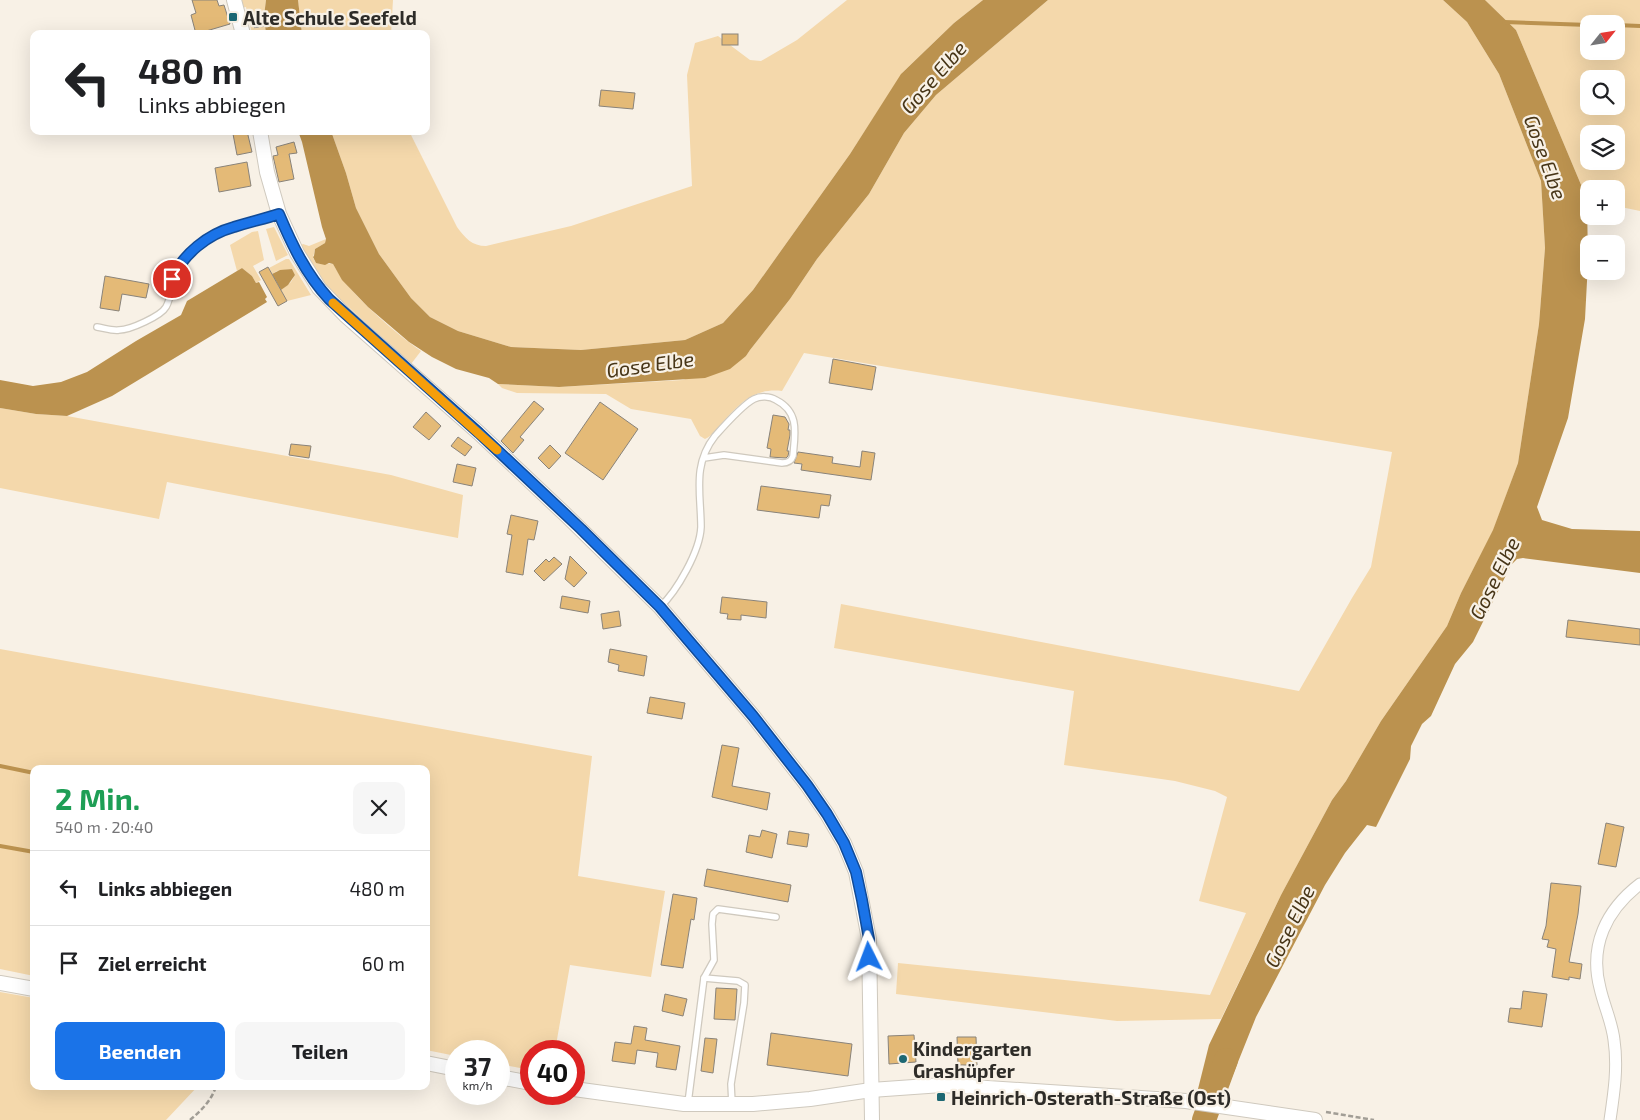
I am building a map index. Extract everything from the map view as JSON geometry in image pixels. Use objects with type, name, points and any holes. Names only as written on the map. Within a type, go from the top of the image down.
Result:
[{"type":"street","points":[[234,0],[242,30]]},
{"type":"street","points":[[261,135],[267,172],[279,214],[304,266],[315,283],[329,299],[479,433],[660,607],[753,716],[807,785],[827,814],[844,843],[856,872],[869,939],[872,1120]]},
{"type":"street","points":[[1610,1120],[1616,1064],[1614,1038],[1597,971],[1597,955],[1600,937],[1606,922],[1616,906],[1629,892],[1640,884]]},
{"type":"street","points":[[0,983],[30,988]]},
{"type":"street","points":[[430,1064],[445,1067]]},
{"type":"street","points":[[585,1090],[688,1104],[753,1104],[801,1100],[871,1090],[942,1085],[1186,1101],[1315,1120]]},
{"type":"lane","points":[[97,327],[120,330],[156,318],[166,307],[170,296],[172,279],[178,266],[203,242],[233,227],[260,221],[279,214]]},
{"type":"lane","points":[[660,607],[671,597],[699,542],[701,528],[699,476],[705,452],[715,436],[746,404],[754,399],[763,397],[773,398],[784,404],[792,415],[796,428],[793,456],[786,463],[724,455],[704,458]]},
{"type":"lane","points":[[688,1104],[704,978],[714,960],[713,914],[718,909],[776,917]]},
{"type":"lane","points":[[704,978],[738,981],[745,985],[744,1003],[731,1084],[732,1104]]},
{"type":"path","points":[[190,1120],[202,1111],[215,1090]]},
{"type":"shaded area","points":[[239,0],[266,0],[264,16],[266,30],[251,30],[246,7],[242,8]]},
{"type":"shaded area","points":[[298,0],[393,0],[391,30],[302,30]]},
{"type":"shaded area","points":[[847,0],[983,0],[954,23],[903,72],[850,154],[753,290],[723,323],[685,340],[581,350],[511,347],[458,331],[430,317],[411,298],[379,254],[356,208],[332,135],[411,135],[457,227],[469,241],[477,245],[486,246],[571,226],[692,186],[687,75],[695,43],[718,36],[750,60],[761,61],[797,40]]},
{"type":"shaded area","points":[[1048,0],[1443,0],[1467,22],[1499,74],[1541,181],[1545,248],[1539,324],[1518,463],[1493,531],[1461,593],[1447,626],[1381,721],[1346,781],[1332,800],[1281,895],[1221,1019],[1117,1021],[896,994],[898,963],[1210,995],[1246,913],[1199,901],[1227,797],[1215,791],[1175,781],[1064,765],[1074,691],[834,648],[841,604],[1299,691],[1371,567],[1392,452],[804,353],[782,391],[763,392],[748,398],[705,439],[700,436],[691,419],[631,409],[606,394],[517,393],[502,388],[498,384],[559,387],[683,380],[746,356],[790,299],[817,259],[869,194],[904,133],[936,95]]},
{"type":"shaded area","points":[[1485,0],[1640,0],[1640,211],[1625,208],[1625,180],[1580,180],[1580,182],[1516,30]]},
{"type":"shaded area","points":[[274,227],[288,255],[276,261],[266,229]]},
{"type":"shaded area","points":[[258,231],[264,260],[253,266],[261,280],[256,283],[252,276],[242,268],[237,271],[230,245],[252,232]]},
{"type":"shaded area","points":[[326,239],[325,243],[315,249],[313,258],[316,263],[333,264],[360,299],[385,323],[421,351],[411,364],[321,280],[300,246],[303,244],[309,246]]},
{"type":"shaded area","points":[[289,259],[311,295],[287,301],[281,290],[291,282],[295,275],[292,269],[277,271],[272,274],[269,268]]},
{"type":"shaded area","points":[[0,408],[36,414],[67,416],[391,475],[463,495],[458,538],[167,482],[159,519],[0,488]]},
{"type":"shaded area","points":[[0,649],[592,756],[578,876],[665,891],[651,977],[570,965],[557,1040],[520,1040],[520,1068],[510,1066],[510,1040],[445,1040],[445,1054],[430,1051],[430,765],[30,765],[30,975],[0,969]]},
{"type":"shaded area","points":[[0,992],[30,997],[30,1090],[194,1090],[166,1120],[0,1120]]},
{"type":"water","points":[[266,0],[298,0],[302,30],[266,30],[264,16]]},
{"type":"water","points":[[983,0],[1048,0],[936,95],[904,133],[869,194],[817,259],[790,299],[746,356],[730,369],[705,378],[559,387],[498,384],[489,378],[456,369],[432,357],[409,342],[368,307],[342,280],[333,264],[316,263],[313,257],[315,249],[325,243],[326,239],[299,135],[332,135],[356,208],[379,254],[411,298],[430,317],[458,331],[511,347],[581,350],[685,340],[723,323],[753,290],[850,154],[901,74],[954,23]]},
{"type":"water","points":[[1443,0],[1485,0],[1516,30],[1580,182],[1580,225],[1587,225],[1588,235],[1580,235],[1580,280],[1587,280],[1585,319],[1568,418],[1537,507],[1542,520],[1572,529],[1640,531],[1640,573],[1523,558],[1517,559],[1511,565],[1473,642],[1455,664],[1431,716],[1422,724],[1411,746],[1410,759],[1376,827],[1367,825],[1345,853],[1325,885],[1256,1017],[1226,1092],[1198,1089],[1209,1045],[1281,895],[1332,800],[1346,781],[1381,721],[1447,626],[1461,593],[1493,530],[1518,463],[1539,324],[1545,248],[1541,181],[1499,74],[1467,22]]},
{"type":"water","points":[[242,268],[252,276],[256,283],[259,282],[267,297],[265,299],[267,302],[112,396],[67,416],[36,414],[0,408],[0,380],[33,386],[61,382],[87,372],[181,315],[187,301]]},
{"type":"water","points":[[292,269],[295,275],[288,285],[281,290],[272,274],[280,270]]},
{"type":"building","points":[[192,0],[217,0],[219,6],[224,5],[230,24],[210,30],[195,30],[191,15],[196,13]]},
{"type":"building","points":[[722,34],[738,34],[738,45],[722,45]]},
{"type":"building","points":[[601,90],[635,93],[633,109],[599,106]]},
{"type":"building","points":[[233,135],[248,135],[252,152],[237,155]]},
{"type":"building","points":[[294,142],[297,153],[289,154],[294,179],[279,182],[273,156],[278,155],[276,147]]},
{"type":"building","points":[[247,162],[251,186],[219,192],[215,168]]},
{"type":"building","points":[[268,267],[287,301],[278,306],[259,272]]},
{"type":"building","points":[[105,276],[149,284],[146,298],[122,294],[119,311],[100,308]]},
{"type":"building","points":[[833,359],[876,367],[872,390],[829,383]]},
{"type":"building","points":[[534,401],[544,409],[520,437],[524,440],[513,453],[501,441]]},
{"type":"building","points":[[600,402],[638,429],[603,480],[565,453]]},
{"type":"building","points":[[426,412],[441,426],[429,440],[413,427]]},
{"type":"building","points":[[773,415],[785,417],[789,424],[788,430],[790,430],[790,435],[787,451],[789,451],[786,458],[770,457],[771,449],[767,448]]},
{"type":"building","points":[[458,437],[472,447],[465,456],[451,446]]},
{"type":"building","points":[[291,444],[311,446],[309,458],[289,455]]},
{"type":"building","points":[[550,445],[561,456],[549,469],[538,458]]},
{"type":"building","points":[[862,451],[875,453],[871,480],[801,470],[802,464],[794,463],[798,452],[833,457],[832,463],[860,467]]},
{"type":"building","points":[[457,464],[476,468],[472,486],[453,482]]},
{"type":"building","points":[[761,486],[831,495],[829,506],[821,505],[819,518],[757,510]]},
{"type":"building","points":[[511,515],[538,521],[534,540],[528,539],[523,575],[506,572],[512,535],[507,534]]},
{"type":"building","points":[[570,556],[587,573],[574,587],[565,579]]},
{"type":"building","points":[[554,557],[562,564],[544,581],[534,571],[546,559],[549,562]]},
{"type":"building","points":[[562,596],[590,601],[588,613],[560,608]]},
{"type":"building","points":[[722,597],[767,602],[766,618],[741,615],[741,620],[727,619],[728,614],[720,613]]},
{"type":"building","points":[[619,611],[621,626],[603,629],[601,614]]},
{"type":"building","points":[[1568,620],[1640,629],[1640,645],[1566,637]]},
{"type":"building","points":[[610,649],[647,656],[644,676],[618,671],[619,665],[608,662]]},
{"type":"building","points":[[650,697],[685,703],[682,719],[647,713]]},
{"type":"building","points":[[722,745],[739,748],[732,786],[770,793],[767,810],[712,797]]},
{"type":"building","points":[[1606,823],[1624,827],[1616,867],[1598,864]]},
{"type":"building","points":[[762,830],[777,834],[772,858],[746,852],[749,835],[760,837]]},
{"type":"building","points":[[789,831],[809,834],[807,847],[787,844]]},
{"type":"building","points":[[707,869],[791,885],[788,902],[704,886]]},
{"type":"building","points":[[1551,883],[1581,886],[1569,962],[1582,964],[1580,979],[1569,977],[1569,980],[1552,977],[1556,949],[1547,947],[1549,940],[1542,939],[1546,926]]},
{"type":"building","points":[[673,894],[697,898],[694,920],[691,919],[683,968],[661,965]]},
{"type":"building","points":[[716,988],[737,989],[735,1020],[714,1019]]},
{"type":"building","points":[[1523,991],[1547,994],[1542,1027],[1508,1022],[1510,1008],[1521,1009]]},
{"type":"building","points":[[665,994],[687,999],[683,1016],[662,1011]]},
{"type":"building","points":[[634,1026],[647,1028],[645,1040],[680,1046],[676,1070],[656,1067],[658,1053],[637,1050],[635,1064],[612,1061],[615,1042],[631,1044]]},
{"type":"building","points":[[771,1033],[852,1044],[848,1076],[767,1065]]},
{"type":"building","points":[[914,1035],[916,1062],[889,1064],[888,1036]]},
{"type":"building","points":[[957,1037],[976,1037],[977,1065],[958,1065]]},
{"type":"building","points":[[705,1038],[717,1039],[713,1073],[701,1071]]},
{"type":"waterway","points":[[1504,22],[1580,25]]},
{"type":"waterway","points":[[1625,25],[1640,26]]},
{"type":"waterway","points":[[0,766],[30,772]]},
{"type":"waterway","points":[[0,846],[30,851]]},
{"type":"waterway","name":"Gose Elbe","points":[[1204,1120],[1226,1060]]},
{"type":"slow traffic","points":[[333,303],[497,450]]},
{"type":"place","name":"Alte Schule Seefeld","points":[[233,17]]},
{"type":"place","name":"Kindergarten Grashüpfer","points":[[903,1059]]},
{"type":"place","name":"Heinrich-Osterath-Straße (Ost)","points":[[941,1097]]},
{"type":"route","points":[[172,279],[178,266],[203,242],[233,227],[260,221],[279,214],[304,266],[329,299],[479,433],[581,529],[660,607],[753,716],[807,785],[844,843],[856,872],[869,939],[869,957]]}]
